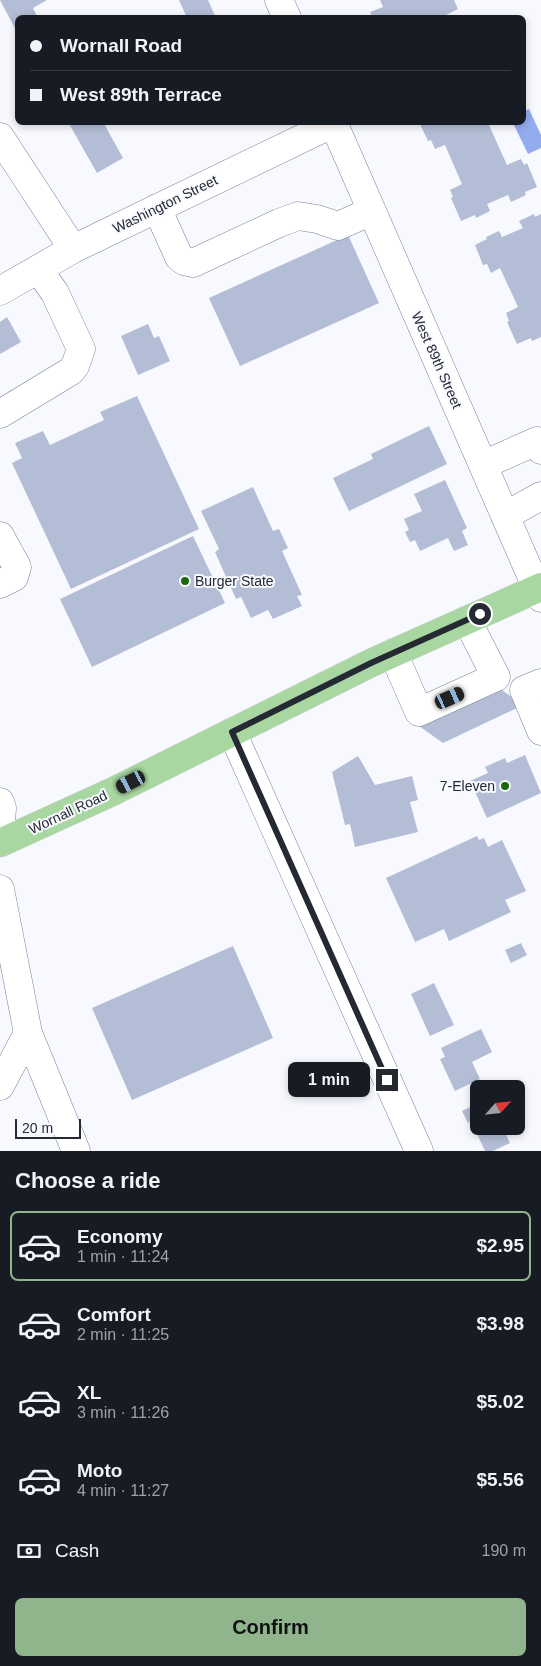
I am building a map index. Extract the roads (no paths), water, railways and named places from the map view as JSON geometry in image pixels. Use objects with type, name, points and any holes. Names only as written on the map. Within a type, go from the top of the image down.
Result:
[{"type":"main road","name":"Wornall Road","points":[[0,843],[114,791],[393,653],[540,591]]},
{"type":"street","points":[[279,0],[286,15]]},
{"type":"street","name":"Washington Street","points":[[0,291],[73,249],[330,125]]},
{"type":"street","name":"West 89th Street","points":[[335,125],[505,516],[540,591]]},
{"type":"street","points":[[0,137],[73,249]]},
{"type":"street","points":[[157,208],[179,257],[184,261],[193,263],[298,216],[317,219],[338,226],[372,211]]},
{"type":"street","points":[[0,414],[71,371],[81,349],[55,294],[38,269]]},
{"type":"street","points":[[483,465],[537,441],[541,450]]},
{"type":"street","points":[[505,516],[541,496]]},
{"type":"street","points":[[0,536],[17,567],[7,581]]},
{"type":"street","points":[[468,620],[496,678]]},
{"type":"street","points":[[393,653],[419,712],[496,678],[532,687],[541,731]]},
{"type":"street","points":[[232,732],[419,1151]]},
{"type":"street","points":[[0,802],[2,808],[0,834]]},
{"type":"street","points":[[0,889],[28,1033],[76,1151]]},
{"type":"street","points":[[0,1086],[28,1033]]},
{"type":"water","points":[[529,109],[541,135],[541,148],[528,154],[514,125],[526,125],[526,110]]},
{"type":"place","name":"Burger State","points":[[185,581]]},
{"type":"place","name":"7-Eleven","points":[[505,786]]}]
